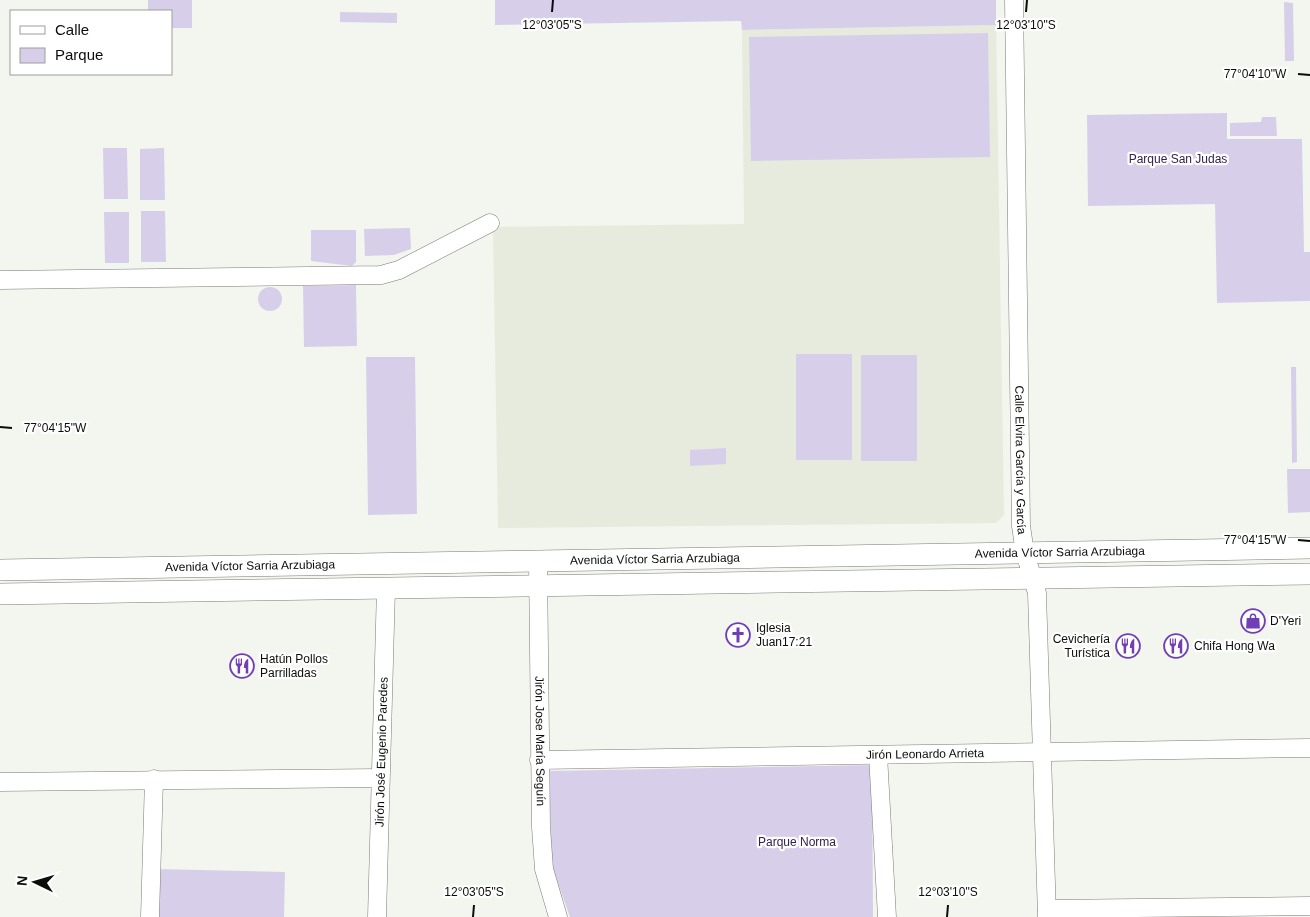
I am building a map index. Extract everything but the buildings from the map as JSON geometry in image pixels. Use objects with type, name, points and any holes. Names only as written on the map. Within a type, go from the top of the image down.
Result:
[{"type":"street","name":"Calle Elvira García y García","points":[[1014,0],[1021,526],[1024,553],[1037,593],[1047,913]]},
{"type":"street","points":[[0,280],[381,275],[399,270],[490,223]]},
{"type":"street","name":"Avenida Víctor Sarria Arzubiaga","points":[[0,570],[1310,548]]},
{"type":"street","name":"Jirón Jose María Seguín","points":[[538,562],[539,760],[544,869],[558,917]]},
{"type":"street","name":"Avenida Víctor Sarria Arzubiaga","points":[[0,594],[1310,574]]},
{"type":"street","name":"Jirón José Eugenio Paredes","points":[[377,917],[386,588]]},
{"type":"street","name":"Jirón Leonardo Arrieta","points":[[539,760],[1310,748]]},
{"type":"street","points":[[878,755],[887,917]]},
{"type":"street","points":[[0,782],[380,778]]},
{"type":"street","points":[[150,917],[154,779]]},
{"type":"street","points":[[377,899],[382,917]]},
{"type":"street","points":[[1047,913],[1210,912],[1310,906]]},
{"type":"shaded area","points":[[996,25],[1004,515],[996,523],[498,528],[493,227],[744,224],[742,30]]},
{"type":"green space","points":[[148,0],[192,0],[192,28],[172,28],[172,10],[148,10]]},
{"type":"green space","points":[[495,0],[996,0],[996,25],[742,30],[741,21],[495,25]]},
{"type":"green space","points":[[1284,2],[1293,3],[1294,61],[1285,61]]},
{"type":"green space","points":[[340,12],[397,13],[397,23],[340,22]]},
{"type":"green space","points":[[988,33],[990,157],[751,161],[749,37]]},
{"type":"green space","name":"Parque San Judas","points":[[1227,113],[1227,139],[1302,139],[1304,252],[1310,252],[1310,301],[1217,303],[1215,204],[1088,206],[1087,115]]},
{"type":"green space","points":[[1262,117],[1276,117],[1277,136],[1230,136],[1230,123],[1261,122]]},
{"type":"green space","points":[[103,148],[127,148],[128,199],[104,199]]},
{"type":"green space","points":[[164,148],[165,200],[140,200],[140,149]]},
{"type":"green space","points":[[141,211],[165,211],[166,262],[141,262]]},
{"type":"green space","points":[[104,212],[129,212],[129,263],[105,263]]},
{"type":"green space","points":[[410,228],[411,249],[394,255],[365,256],[364,229]]},
{"type":"green space","points":[[311,230],[356,230],[356,262],[352,266],[311,261]]},
{"type":"green space","points":[[356,285],[357,346],[304,347],[303,286]]},
{"type":"green space","points":[[270,287],[275,288],[281,294],[281,304],[275,310],[270,311],[265,310],[259,304],[258,299],[259,294],[265,288]]},
{"type":"green space","points":[[796,354],[852,354],[852,460],[796,460]]},
{"type":"green space","points":[[861,355],[917,355],[917,461],[861,461]]},
{"type":"green space","points":[[366,357],[415,357],[417,514],[368,515]]},
{"type":"green space","points":[[1291,367],[1296,367],[1297,462],[1292,463]]},
{"type":"green space","points":[[726,448],[726,464],[690,466],[690,450]]},
{"type":"green space","points":[[1287,469],[1310,469],[1310,512],[1288,513]]},
{"type":"green space","name":"Parque Norma","points":[[872,765],[873,917],[570,917],[552,866],[549,771]]},
{"type":"green space","points":[[157,869],[285,872],[284,917],[156,917]]},
{"type":"place","name":"D'Yeri","points":[[1253,621]]},
{"type":"place","name":"Iglesia Juan17:21","points":[[738,635]]},
{"type":"place","name":"Cevichería Turística","points":[[1128,646]]},
{"type":"place","name":"Chifa Hong Wa","points":[[1176,646]]},
{"type":"place","name":"Hatún Pollos Parrilladas","points":[[242,666]]}]
